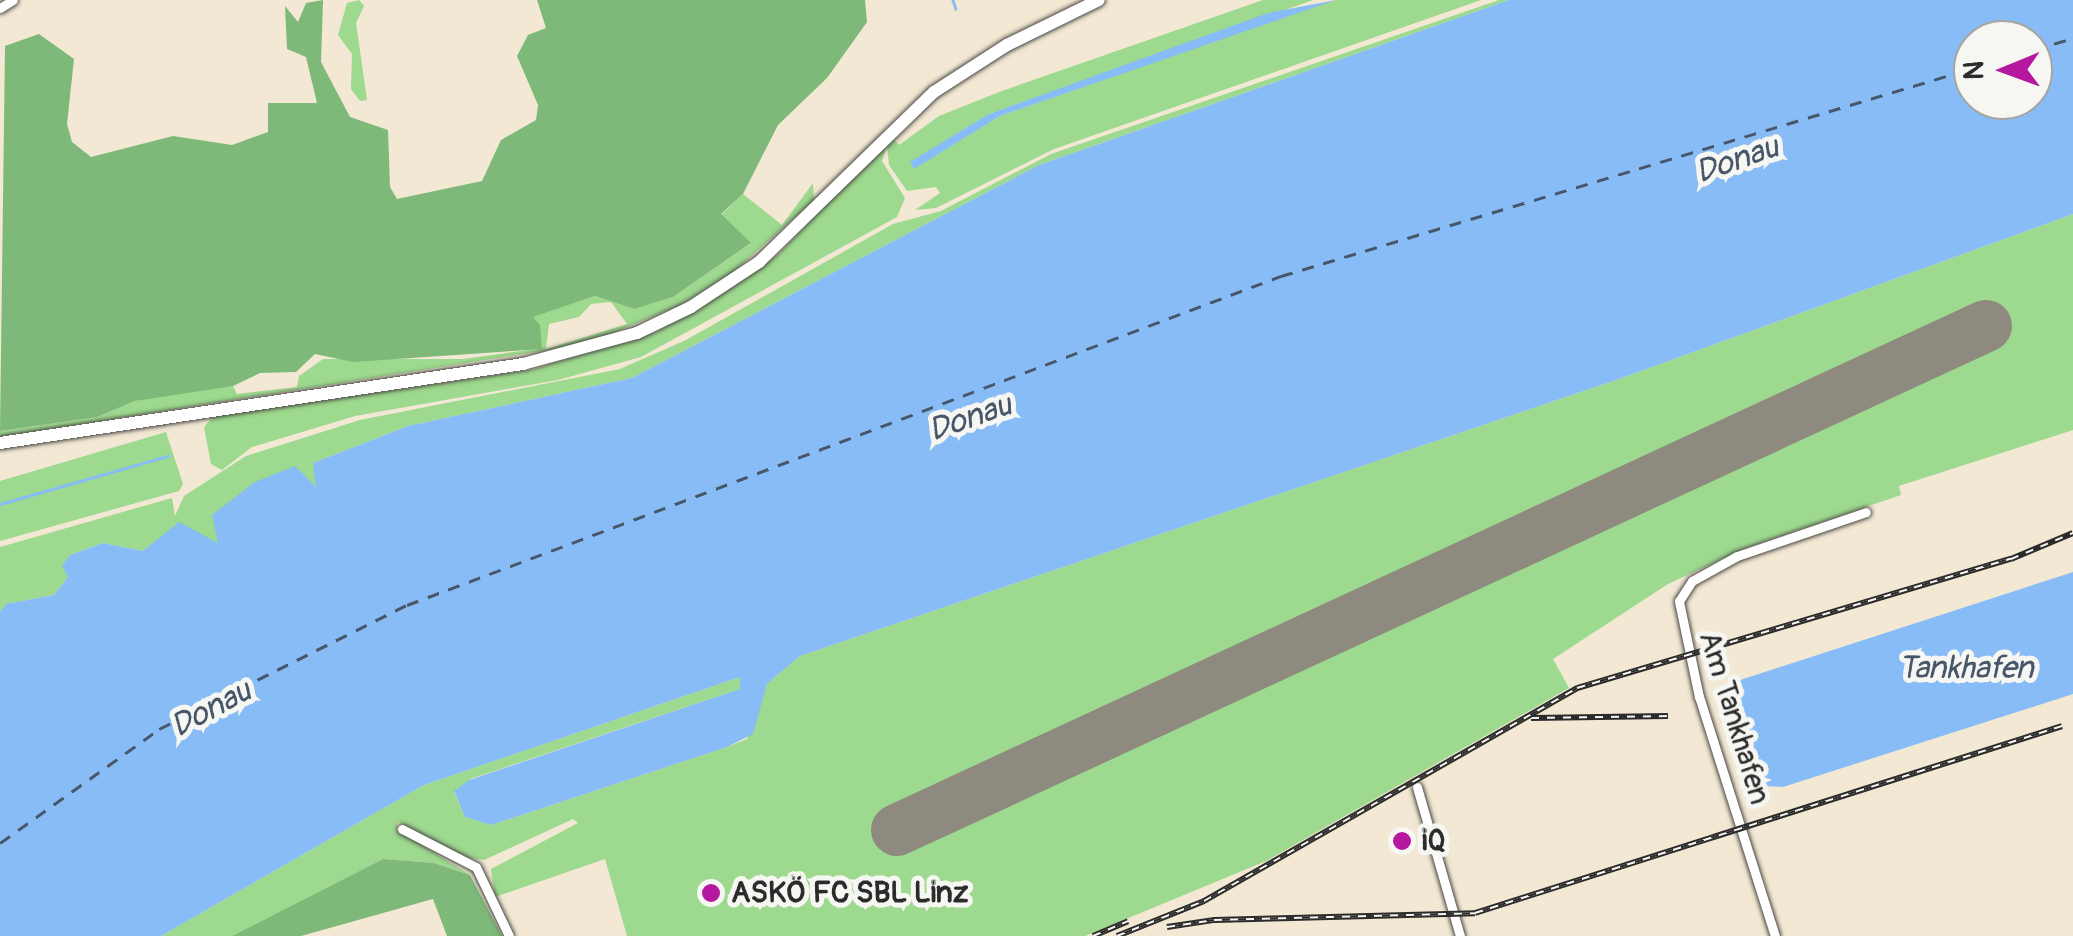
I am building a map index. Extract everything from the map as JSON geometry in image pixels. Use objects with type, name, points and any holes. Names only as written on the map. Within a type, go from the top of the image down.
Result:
[{"type":"main road","points":[[0,443],[533,362],[638,333],[691,308],[758,262],[899,120],[948,82],[1099,0]]},
{"type":"street","points":[[0,8],[12,0]]},
{"type":"street","name":"Am Tankhafen","points":[[1775,936],[1699,697],[1679,602],[1692,581],[1737,556],[1866,512]]},
{"type":"street","points":[[1417,787],[1460,936]]},
{"type":"street","points":[[402,829],[476,868],[509,936]]},
{"type":"green space","points":[[323,0],[321,62],[350,117],[388,130],[390,187],[397,199],[482,181],[501,140],[536,120],[538,105],[517,56],[528,35],[546,28],[537,0],[865,0],[867,22],[827,78],[778,125],[743,194],[721,214],[751,243],[673,297],[634,309],[595,296],[533,317],[540,325],[542,349],[353,362],[315,354],[296,372],[260,373],[233,386],[135,401],[97,417],[0,431],[5,46],[39,34],[74,59],[67,124],[72,142],[91,157],[173,136],[232,145],[268,132],[268,103],[317,103],[306,57],[287,49],[285,6],[298,22],[306,3]]},
{"type":"green space","points":[[359,0],[364,6],[356,23],[367,100],[360,101],[351,89],[352,54],[338,35],[347,3]]},
{"type":"green space","points":[[1263,0],[1313,0],[989,114],[910,163],[927,160],[1000,116],[1314,6],[1336,0],[1481,0],[1054,149],[936,208],[915,210],[940,193],[936,187],[907,191],[889,165],[887,145],[882,161],[905,198],[897,217],[641,357],[558,380],[355,416],[252,447],[222,470],[211,464],[204,427],[214,416],[531,370],[657,332],[778,255],[891,136],[899,145],[939,116],[999,92]]},
{"type":"green space","points":[[1499,0],[1509,0],[1039,165],[632,378],[408,426],[313,463],[321,484],[218,529],[219,543],[211,545],[179,523],[143,551],[103,543],[70,555],[68,577],[54,595],[6,604],[0,612],[0,547],[172,498],[175,516],[184,496],[246,456],[360,420],[620,369],[686,340],[893,224],[941,211],[1051,154]]},
{"type":"green space","points":[[813,183],[814,200],[731,274],[680,305],[586,344],[0,437],[0,431],[97,417],[135,401],[190,390],[233,386],[237,394],[297,387],[299,376],[323,359],[463,359],[542,348],[532,317],[595,296],[634,309],[673,297],[750,244],[721,215],[743,194],[782,225]],"holes":[[[611,302],[627,324],[546,349],[549,324],[579,317],[591,304]]]},
{"type":"green space","points":[[2073,214],[2073,430],[1899,486],[1901,495],[1743,549],[1668,584],[1553,659],[1569,688],[1266,861],[1085,936],[627,936],[605,859],[495,897],[491,869],[578,823],[573,819],[484,860],[456,856],[398,822],[397,830],[470,875],[434,863],[383,859],[232,936],[161,936],[424,785],[740,677],[740,689],[470,779],[454,792],[465,817],[491,825],[727,747],[747,739],[767,684],[800,656],[1619,379]]},
{"type":"green space","points":[[166,432],[183,484],[179,491],[0,541],[0,481]]},
{"type":"green space","points":[[383,859],[434,863],[470,875],[502,936],[447,936],[433,899],[301,936],[232,936]]},
{"type":"water","points":[[1336,0],[1000,116],[914,169],[910,162],[989,114],[1268,13]]},
{"type":"water","name":"Donau","points":[[1509,0],[2073,0],[2073,214],[1619,379],[800,656],[767,684],[753,734],[727,747],[491,825],[465,817],[454,791],[469,780],[740,689],[740,677],[424,785],[161,936],[0,936],[0,612],[6,604],[54,595],[68,577],[62,566],[70,555],[103,543],[143,551],[179,522],[218,543],[212,515],[255,482],[295,466],[316,487],[313,463],[408,426],[632,378],[1039,165]]},
{"type":"water","name":"Tankhafen","points":[[2073,572],[2073,694],[1783,787],[1761,786],[1752,774],[1726,701],[1731,683]]},
{"type":"waterway","points":[[953,0],[956,9]]},
{"type":"waterway","points":[[0,504],[167,456]]},
{"type":"ferry route","points":[[2053,44],[2073,38]]},
{"type":"ferry route","points":[[0,843],[159,729],[407,605],[1281,276],[1953,74]]},
{"type":"runway","points":[[897,830],[1986,326]]},
{"type":"railway","points":[[1117,936],[1204,901],[1577,688],[2011,559],[2073,533]]},
{"type":"railway","points":[[1531,718],[1668,716]]},
{"type":"railway","points":[[1167,927],[1214,920],[1475,913],[2062,726]]},
{"type":"railway","points":[[1093,936],[1128,921]]},
{"type":"place","name":"iQ","points":[[1402,841]]},
{"type":"place","name":"ASKÖ FC SBL Linz","points":[[711,893]]}]
